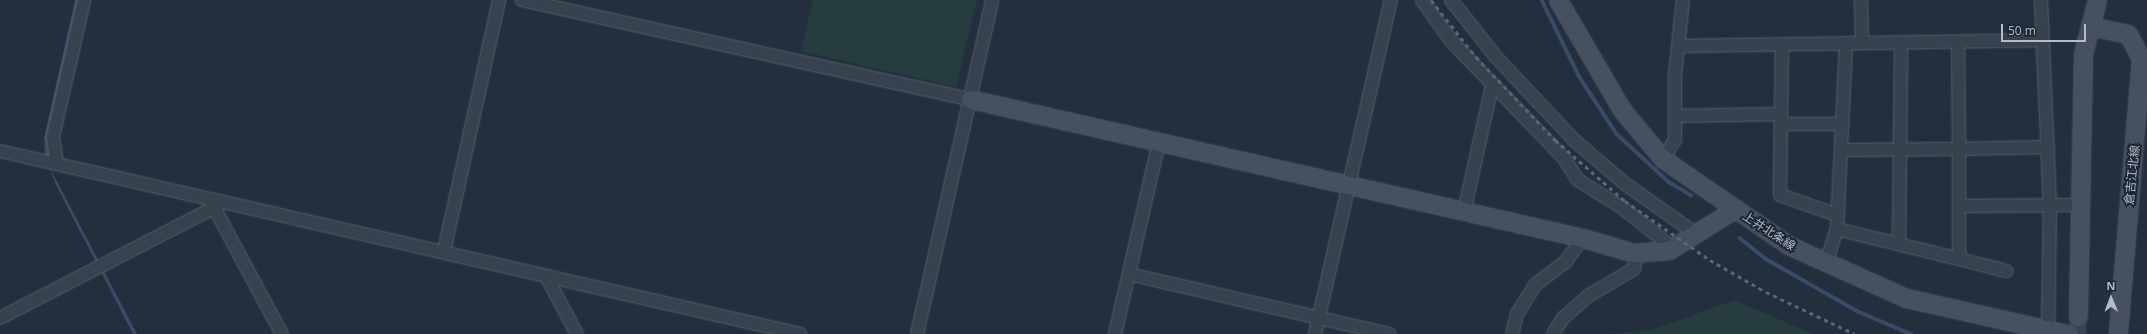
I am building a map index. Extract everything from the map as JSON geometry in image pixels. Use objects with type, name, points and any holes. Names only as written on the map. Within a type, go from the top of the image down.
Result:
[{"type":"main road","points":[[2078,315],[2083,54],[2097,0]]},
{"type":"main road","name":"上井北条線","points":[[1562,2],[1622,110],[1663,159],[1788,245],[1826,264],[1937,308],[2067,334]]},
{"type":"main road","name":"倉吉江北線","points":[[2090,26],[2128,34],[2138,46],[2141,58],[2118,334]]},
{"type":"main road","points":[[970,99],[1583,238],[1636,253],[1652,254],[1673,248],[1735,209]]},
{"type":"street","points":[[57,163],[53,137],[84,0]]},
{"type":"street","points":[[444,251],[499,0]]},
{"type":"street","points":[[522,0],[970,99]]},
{"type":"street","points":[[917,334],[992,0]]},
{"type":"street","points":[[1315,334],[1350,186],[1391,0]]},
{"type":"street","points":[[1422,0],[1451,41],[1492,86],[1564,158],[1578,180],[1624,209],[1673,248]]},
{"type":"street","points":[[1451,0],[1496,57],[1574,140],[1624,183],[1696,234]]},
{"type":"street","points":[[1663,159],[1675,140],[1679,46],[1683,0]]},
{"type":"street","points":[[1861,0],[1862,42]]},
{"type":"street","points":[[2041,0],[2041,40],[2050,206],[2048,330]]},
{"type":"street","points":[[1679,46],[2041,40]]},
{"type":"street","points":[[1899,243],[1901,42]]},
{"type":"street","points":[[1958,42],[1959,259]]},
{"type":"street","points":[[1826,264],[1837,229],[1843,150],[1846,44]]},
{"type":"street","points":[[1782,45],[1780,195],[1837,215]]},
{"type":"street","points":[[1464,212],[1492,86]]},
{"type":"street","points":[[1676,116],[1781,119],[1844,124]]},
{"type":"street","points":[[1115,334],[1160,142]]},
{"type":"street","points":[[1843,150],[2048,147]]},
{"type":"street","points":[[0,151],[444,251],[800,334]]},
{"type":"street","points":[[0,318],[211,210],[216,200]]},
{"type":"street","points":[[216,200],[217,213],[282,334]]},
{"type":"street","points":[[1959,206],[2079,205]]},
{"type":"street","points":[[1837,229],[1899,243],[2006,271]]},
{"type":"street","points":[[1512,334],[1517,314],[1536,284],[1566,261],[1583,238]]},
{"type":"street","points":[[1553,334],[1562,318],[1588,296],[1634,269],[1636,253]]},
{"type":"street","points":[[1129,274],[1389,334]]},
{"type":"street","points":[[546,276],[577,334]]},
{"type":"green space","points":[[813,0],[977,0],[956,87],[801,51]]},
{"type":"green space","points":[[1735,300],[1812,334],[1608,334],[1651,330]]},
{"type":"water","points":[[75,0],[78,0],[47,139],[51,170],[137,334],[133,334],[56,185],[45,154],[44,138]]},
{"type":"waterway","points":[[1542,0],[1579,76],[1617,134],[1669,182],[1691,195]]},
{"type":"waterway","points":[[1740,238],[1766,259],[1857,311],[1911,334]]},
{"type":"tunnel","points":[[2078,315],[2078,334]]},
{"type":"railway","points":[[1431,0],[1476,57],[1555,140],[1625,201],[1710,260],[1766,292],[1855,334]]}]
